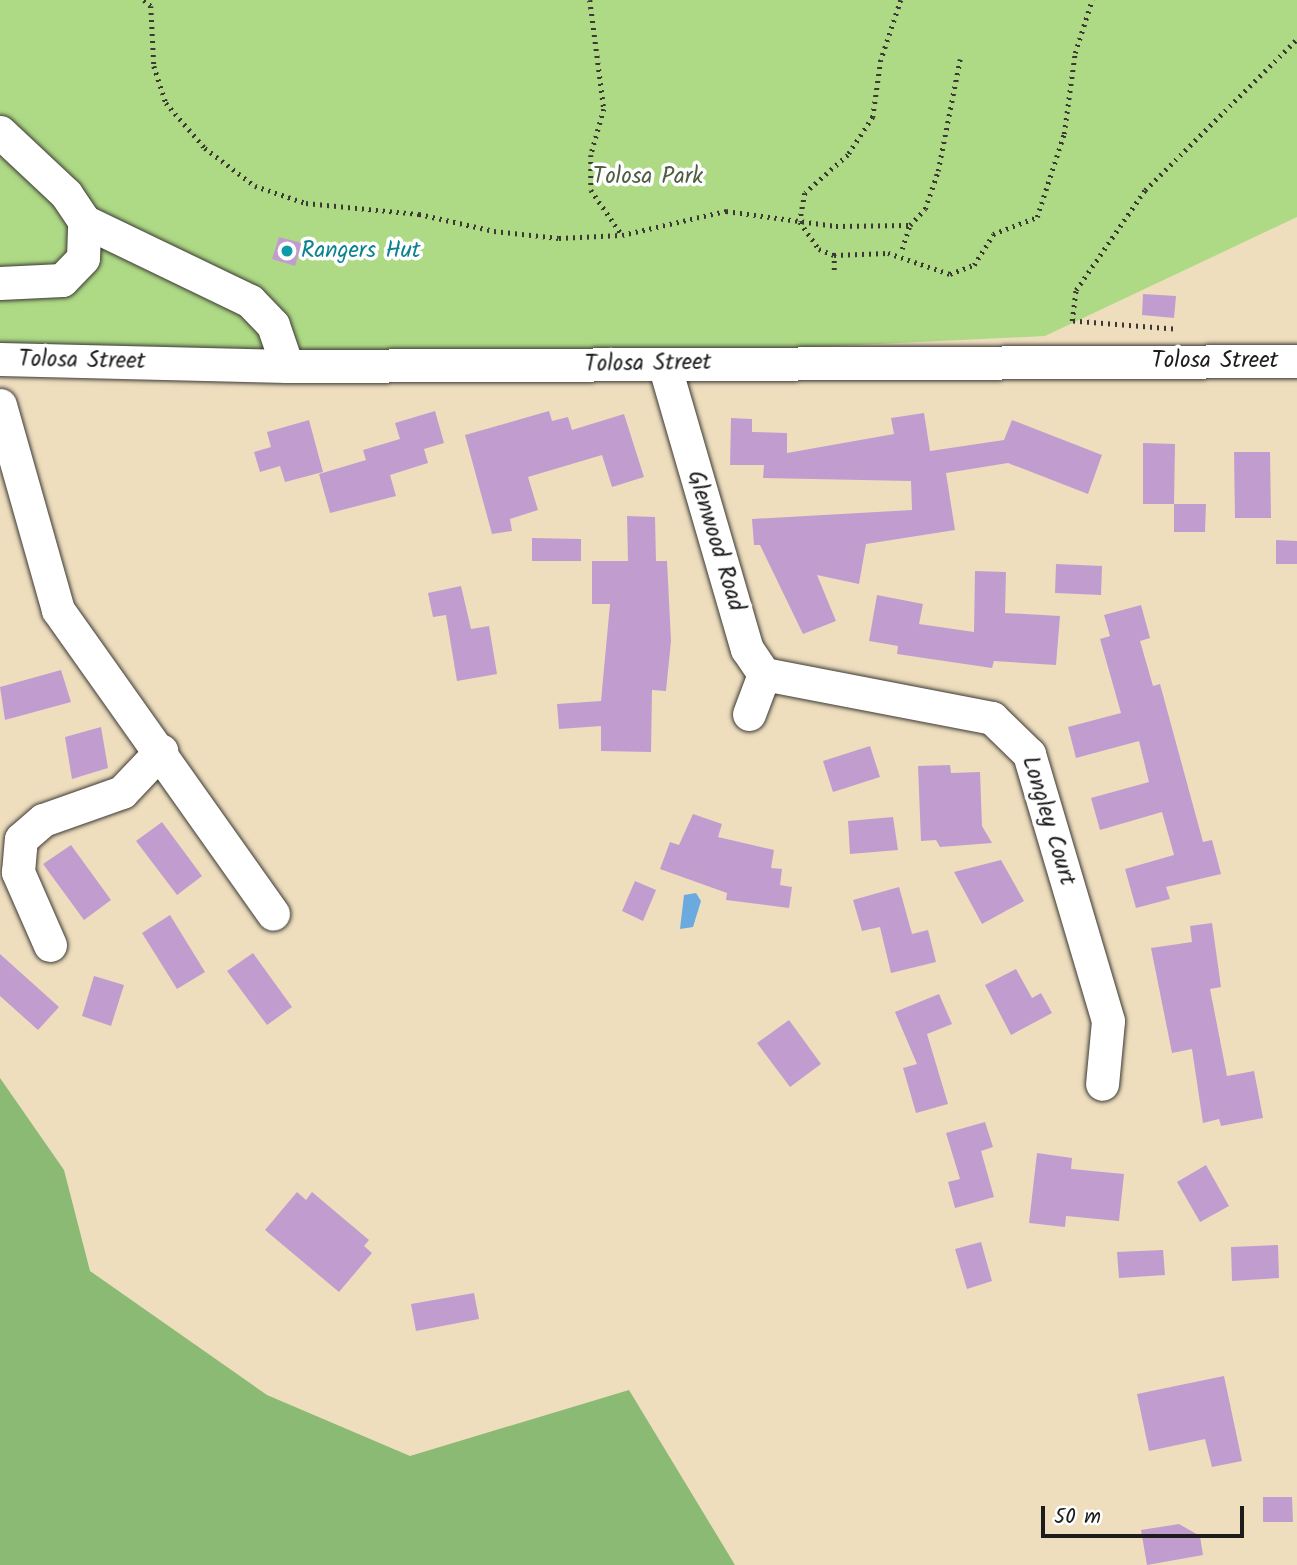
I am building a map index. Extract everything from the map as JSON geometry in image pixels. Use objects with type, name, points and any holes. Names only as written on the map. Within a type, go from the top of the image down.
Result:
[{"type":"street","points":[[0,132],[66,194],[84,221],[250,300],[273,325],[287,366]]},
{"type":"street","points":[[0,283],[62,280],[83,258],[84,221]]},
{"type":"street","name":"Tolosa Street","points":[[0,359],[287,366],[1297,361]]},
{"type":"street","name":"Glenwood Road","points":[[664,364],[747,649],[764,674]]},
{"type":"street","points":[[0,405],[58,610],[161,751],[273,914]]},
{"type":"street","points":[[750,713],[764,674]]},
{"type":"street","name":"Longley Court","points":[[764,674],[974,713],[1007,726],[1019,738],[1035,773],[1108,1021],[1102,1084]]},
{"type":"street","points":[[50,945],[18,872],[21,839],[43,820],[122,792],[161,751]]},
{"type":"path","points":[[144,0],[152,3],[154,66],[166,103],[205,148],[255,186],[306,203],[419,214],[494,231],[559,238],[622,235],[726,211],[764,212],[800,222],[910,225]]},
{"type":"path","points":[[590,0],[604,109],[591,155],[591,190],[622,235]]},
{"type":"path","points":[[901,0],[869,127],[805,193],[800,222],[819,249],[834,256],[888,253],[950,274],[974,265],[993,234],[1037,218],[1064,134],[1077,42],[1093,0]]},
{"type":"path","points":[[1189,330],[1072,321],[1076,290],[1145,190],[1297,39]]},
{"type":"path","points":[[902,249],[910,225],[925,209],[938,172],[960,59]]},
{"type":"path","points":[[834,256],[834,270]]},
{"type":"green space","name":"Tolosa Park","points":[[0,0],[1297,0],[1297,217],[1045,336],[647,355],[0,347]]},
{"type":"green space","points":[[0,1078],[64,1170],[90,1271],[267,1395],[410,1456],[629,1390],[735,1565],[0,1565]]},
{"type":"water","points":[[696,893],[701,901],[693,927],[680,929],[684,895]]},
{"type":"building","name":"Rangers Hut","points":[[279,237],[302,243],[295,266],[272,259]]},
{"type":"building","points":[[1143,294],[1176,296],[1174,318],[1142,315]]},
{"type":"building","points":[[435,411],[444,443],[424,449],[428,463],[390,475],[396,496],[330,513],[319,474],[366,460],[363,450],[400,439],[395,423]]},
{"type":"building","points":[[549,411],[552,421],[568,417],[572,430],[624,414],[644,477],[612,487],[602,455],[528,477],[538,510],[510,519],[512,531],[492,534],[465,435]]},
{"type":"building","points":[[924,413],[930,451],[1004,440],[1012,420],[1102,455],[1088,494],[1008,463],[946,473],[955,530],[866,544],[859,584],[817,575],[836,621],[803,634],[760,545],[754,545],[752,519],[912,510],[911,481],[763,478],[764,465],[730,465],[731,418],[752,419],[752,432],[787,433],[787,453],[894,434],[891,418]]},
{"type":"building","points":[[309,420],[323,472],[285,482],[280,466],[260,472],[254,452],[271,447],[267,432]]},
{"type":"building","points":[[1143,443],[1175,444],[1174,504],[1143,504]]},
{"type":"building","points":[[1234,452],[1270,452],[1271,518],[1235,518]]},
{"type":"building","points":[[1174,504],[1206,504],[1205,532],[1174,532]]},
{"type":"building","points":[[627,516],[655,517],[656,561],[667,561],[671,641],[666,691],[652,690],[651,752],[601,751],[601,726],[559,729],[557,704],[601,701],[610,604],[592,604],[592,561],[628,561]]},
{"type":"building","points":[[532,538],[581,539],[581,561],[532,561]]},
{"type":"building","points":[[1276,540],[1297,541],[1297,564],[1276,564]]},
{"type":"building","points":[[1056,564],[1102,566],[1101,595],[1055,593]]},
{"type":"building","points":[[975,571],[1006,572],[1005,613],[1060,616],[1056,665],[994,661],[992,668],[897,654],[898,646],[869,641],[877,595],[923,604],[919,624],[974,632]]},
{"type":"building","points":[[461,586],[471,629],[489,626],[497,674],[457,681],[446,615],[433,617],[428,593]]},
{"type":"building","points":[[1141,605],[1150,638],[1140,641],[1153,686],[1160,684],[1203,842],[1212,840],[1221,874],[1166,887],[1170,899],[1136,908],[1125,869],[1174,855],[1162,812],[1100,830],[1091,798],[1149,782],[1139,741],[1076,758],[1068,727],[1121,713],[1100,639],[1110,636],[1104,615]]},
{"type":"building","points":[[61,670],[71,702],[5,720],[0,687]]},
{"type":"building","points":[[101,727],[108,768],[72,779],[65,737]]},
{"type":"building","points":[[870,746],[880,777],[833,792],[823,761]]},
{"type":"building","points":[[950,765],[951,773],[980,772],[982,826],[992,843],[940,847],[936,840],[921,841],[918,766]]},
{"type":"building","points":[[693,814],[722,824],[718,837],[774,850],[771,868],[782,869],[780,885],[792,887],[789,908],[726,900],[727,893],[660,869],[670,842],[679,845]]},
{"type":"building","points":[[893,817],[898,850],[850,854],[848,821]]},
{"type":"building","points":[[162,822],[202,876],[177,895],[136,841]]},
{"type":"building","points":[[71,845],[111,900],[84,920],[43,864]]},
{"type":"building","points":[[1001,860],[1024,901],[982,924],[954,872]]},
{"type":"building","points":[[635,881],[656,890],[643,921],[622,911]]},
{"type":"building","points":[[899,887],[912,934],[928,930],[936,962],[891,973],[880,927],[862,931],[853,900]]},
{"type":"building","points":[[170,915],[205,972],[177,989],[142,933]]},
{"type":"building","points":[[1212,923],[1221,987],[1210,989],[1227,1076],[1254,1071],[1263,1118],[1221,1126],[1219,1119],[1203,1123],[1192,1049],[1172,1053],[1151,948],[1192,942],[1190,926]]},
{"type":"building","points":[[253,953],[292,1007],[267,1025],[227,971]]},
{"type":"building","points":[[0,954],[59,1007],[38,1030],[0,996]]},
{"type":"building","points":[[1016,969],[1032,998],[1041,993],[1052,1013],[1011,1035],[985,985]]},
{"type":"building","points":[[94,976],[124,985],[111,1026],[82,1016]]},
{"type":"building","points":[[939,994],[952,1024],[927,1034],[948,1104],[916,1113],[903,1068],[917,1064],[895,1012]]},
{"type":"building","points":[[789,1020],[821,1064],[790,1087],[757,1043]]},
{"type":"building","points":[[985,1122],[993,1147],[981,1151],[994,1197],[955,1208],[948,1182],[960,1179],[946,1133]]},
{"type":"building","points":[[1037,1153],[1072,1158],[1071,1169],[1124,1174],[1119,1221],[1066,1216],[1065,1227],[1029,1223]]},
{"type":"building","points":[[1206,1165],[1229,1206],[1200,1222],[1177,1182]]},
{"type":"building","points":[[297,1192],[306,1200],[312,1192],[369,1240],[364,1246],[372,1253],[339,1292],[265,1230]]},
{"type":"building","points":[[981,1242],[992,1281],[967,1289],[955,1249]]},
{"type":"building","points":[[1278,1245],[1279,1278],[1232,1281],[1231,1247]]},
{"type":"building","points":[[1163,1250],[1165,1275],[1119,1278],[1117,1252]]},
{"type":"building","points":[[474,1293],[479,1319],[416,1331],[411,1304]]},
{"type":"building","points":[[1224,1376],[1242,1461],[1212,1467],[1205,1439],[1149,1451],[1137,1394]]},
{"type":"building","points":[[1263,1497],[1292,1497],[1293,1522],[1263,1522]]},
{"type":"building","points":[[1179,1524],[1200,1536],[1203,1555],[1147,1565],[1141,1530]]},
{"type":"place","name":"Rangers Hut","points":[[287,251]]}]
